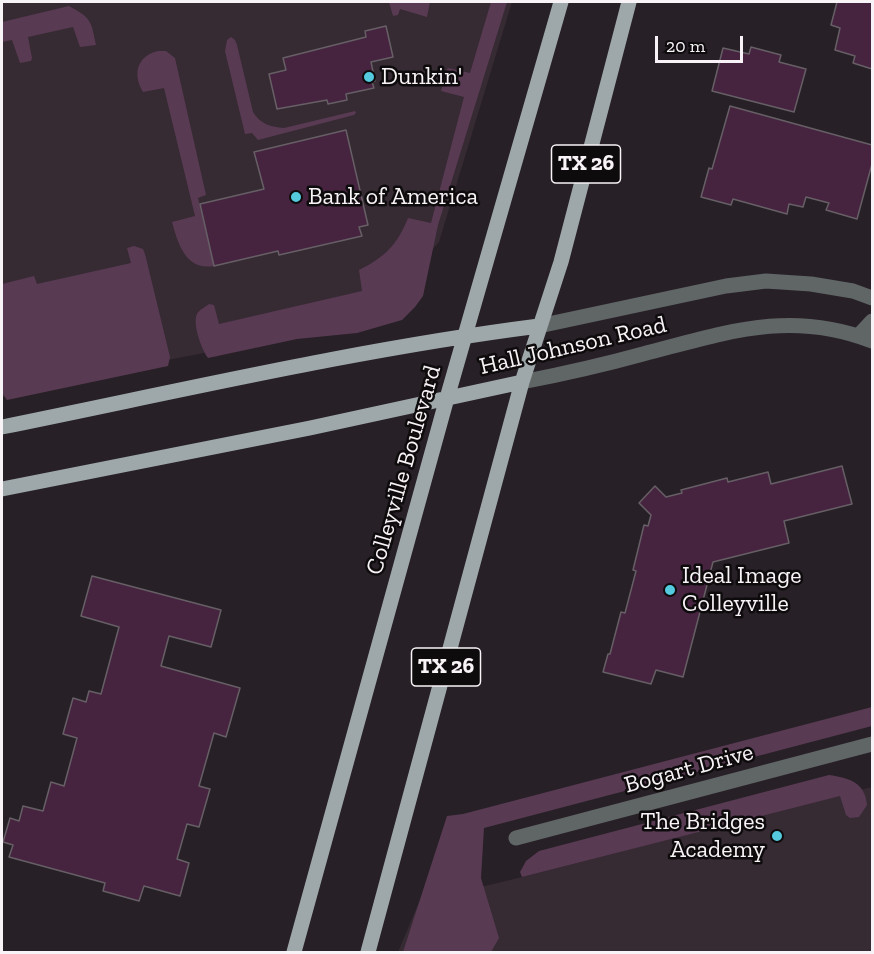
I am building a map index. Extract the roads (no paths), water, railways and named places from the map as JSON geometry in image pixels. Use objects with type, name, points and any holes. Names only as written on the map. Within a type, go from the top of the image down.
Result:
[{"type":"main road","name":"Colleyville Boulevard","points":[[294,952],[447,398],[561,2]]},
{"type":"main road","name":"TX 26","points":[[368,952],[522,382],[561,262],[629,2]]},
{"type":"main road","name":"Hall Johnson Road","points":[[2,427],[362,353],[466,335],[539,326]]},
{"type":"main road","name":"Hall Johnson Road","points":[[2,489],[298,430],[522,382]]},
{"type":"street","name":"Hall Johnson Road","points":[[539,326],[726,286],[766,281],[812,284],[853,291],[873,298]]},
{"type":"street","points":[[865,339],[873,321]]},
{"type":"street","name":"Hall Johnson Road","points":[[522,382],[764,326],[795,325],[865,339]]},
{"type":"street","name":"Bogart Drive","points":[[516,838],[873,744]]},
{"type":"place","name":"Dunkin'","points":[[369,77]]},
{"type":"place","name":"Bank of America","points":[[296,197]]},
{"type":"place","name":"Ideal Image Colleyville","points":[[670,590]]},
{"type":"place","name":"The Bridges Academy","points":[[777,836]]}]
